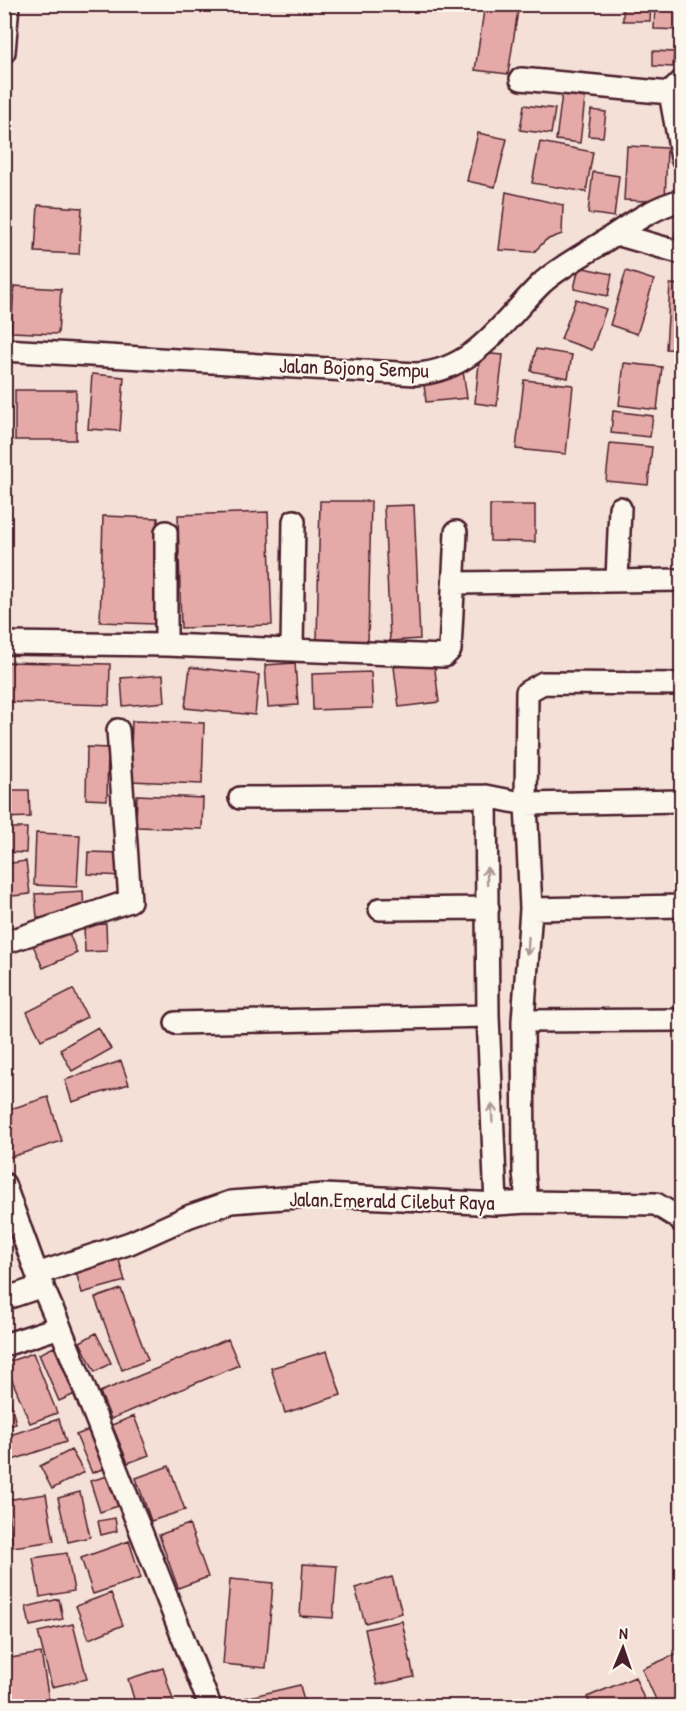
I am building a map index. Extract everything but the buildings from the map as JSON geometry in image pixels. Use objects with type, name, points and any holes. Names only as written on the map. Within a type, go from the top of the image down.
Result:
[{"type":"street","points":[[4,52],[8,4]]},
{"type":"street","points":[[521,79],[676,87],[681,158]]},
{"type":"street","name":"Jalan Bojong Sempu","points":[[4,350],[416,374],[438,372],[473,353],[560,269],[646,214],[681,200]]},
{"type":"street","points":[[616,234],[681,253]]},
{"type":"street","points":[[617,580],[620,508]]},
{"type":"street","points":[[292,649],[294,521]]},
{"type":"street","points":[[166,532],[166,645]]},
{"type":"street","points":[[4,643],[166,645],[444,656],[450,650],[456,532]]},
{"type":"street","points":[[454,583],[681,580]]},
{"type":"street","points":[[527,1202],[523,1021],[531,909],[526,804],[527,692],[543,683],[681,684]]},
{"type":"street","points":[[4,943],[130,900],[118,730]]},
{"type":"street","points":[[486,796],[488,1016],[496,1204]]},
{"type":"street","points":[[240,798],[486,796],[526,804],[681,801]]},
{"type":"street","points":[[531,909],[681,906]]},
{"type":"street","points":[[380,909],[488,908]]},
{"type":"street","points":[[176,1023],[488,1016]]},
{"type":"street","points":[[523,1021],[681,1020]]},
{"type":"street","points":[[4,1184],[210,1707]]},
{"type":"street","name":"Jalan Emerald Cilebut Raya","points":[[4,1299],[40,1280],[190,1216],[231,1202],[324,1195],[496,1204],[527,1202],[656,1204],[681,1222]]},
{"type":"street","points":[[4,1345],[60,1327]]}]
